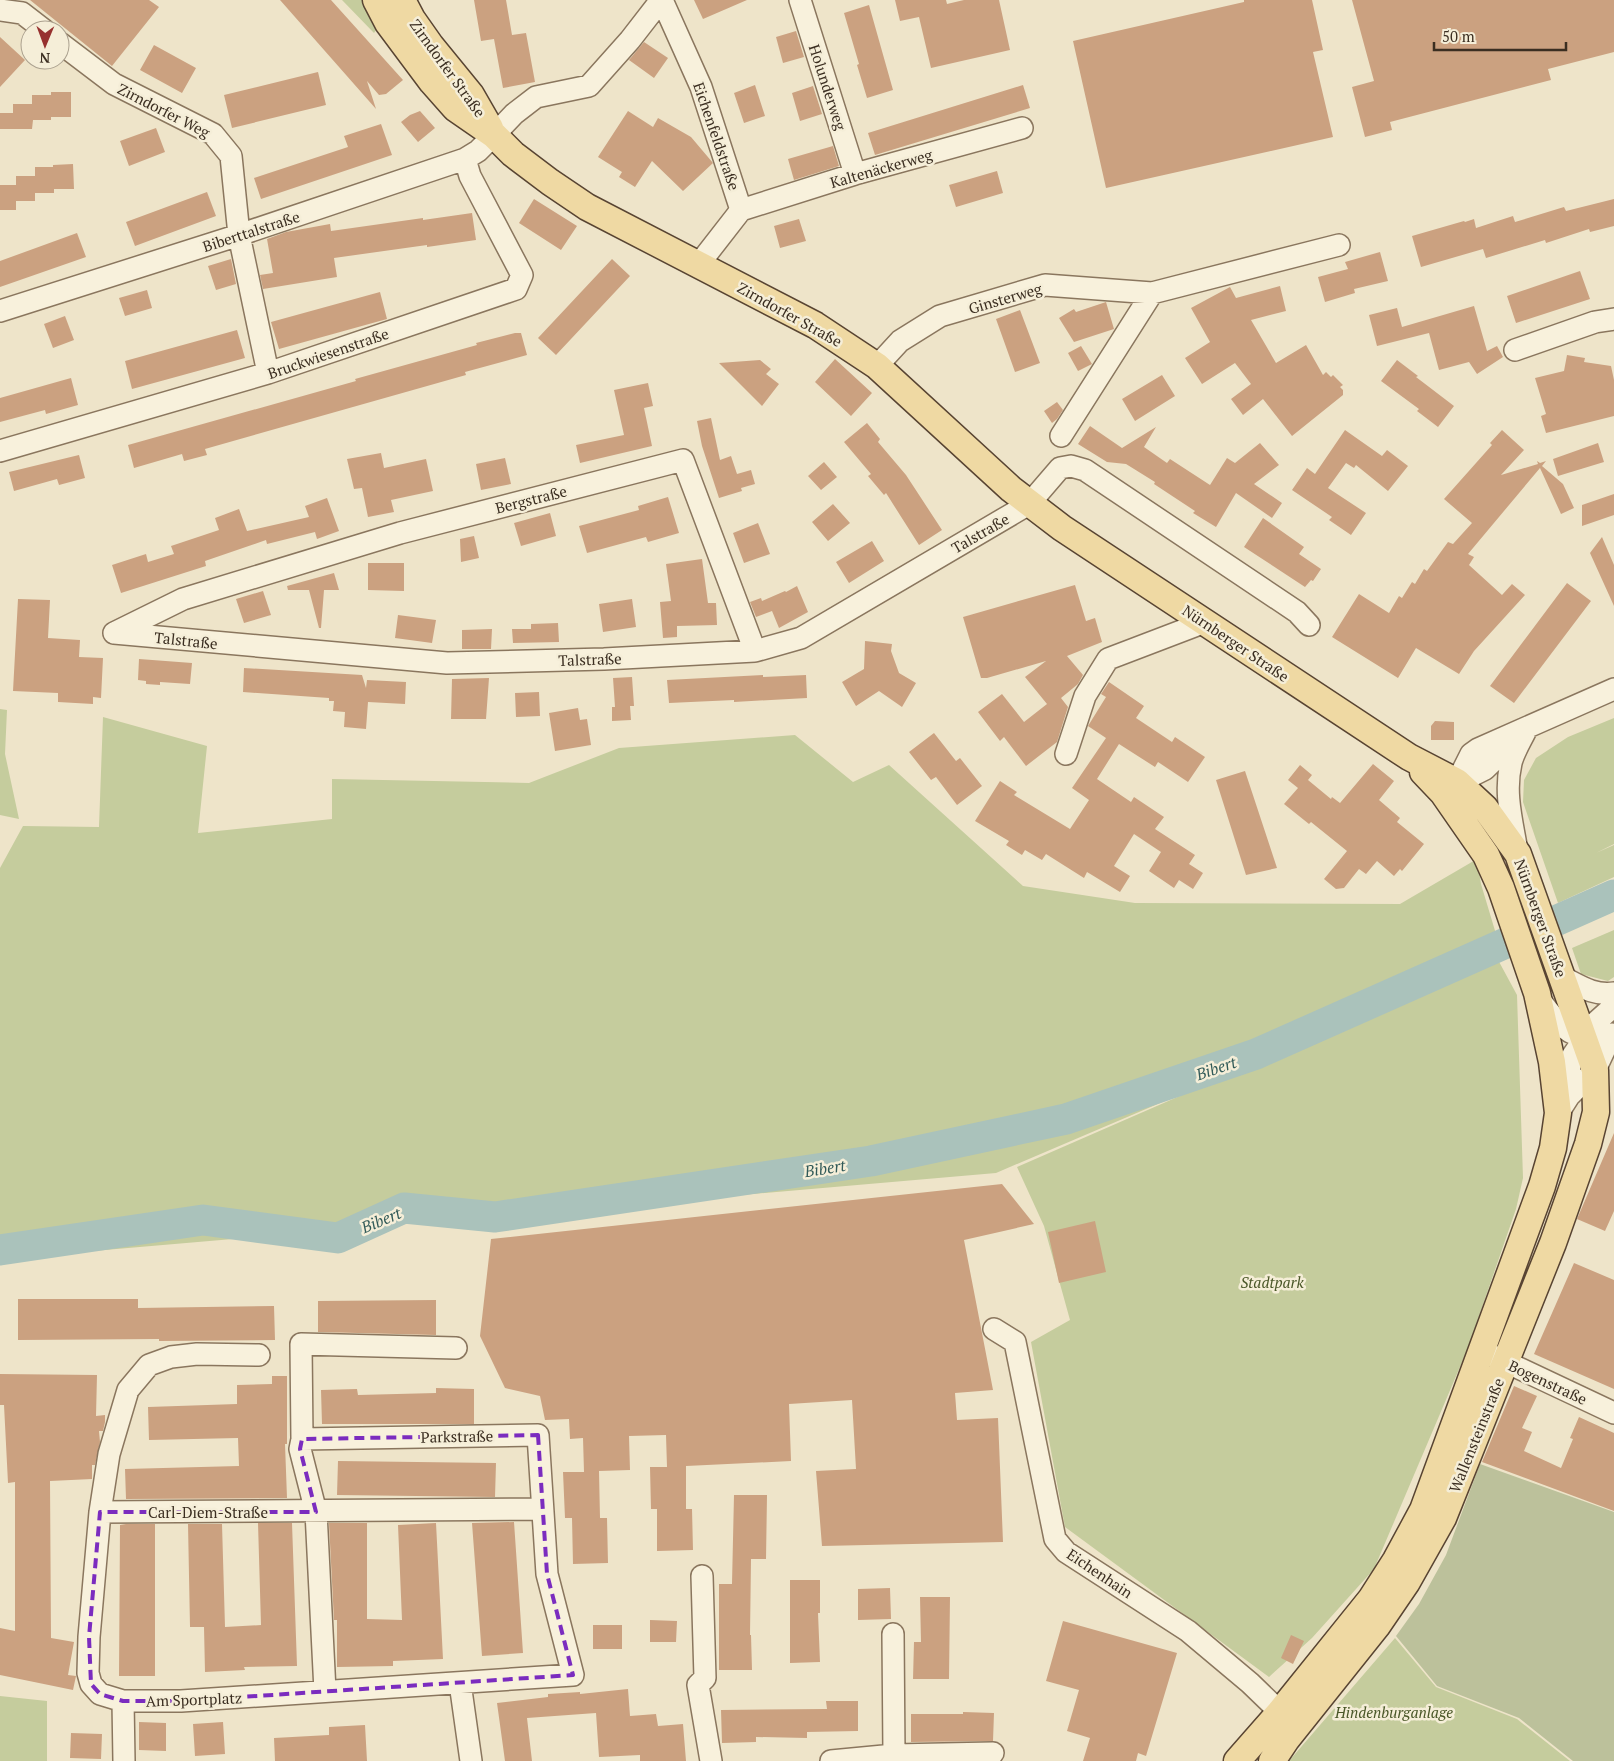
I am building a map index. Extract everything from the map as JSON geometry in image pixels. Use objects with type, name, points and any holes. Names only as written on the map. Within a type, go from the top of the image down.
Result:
[{"type":"main road","name":"Zirndorfer Straße","points":[[376,0],[388,23],[432,82],[455,108],[494,135],[513,154],[587,207],[816,325],[877,366],[1029,504],[1062,528]]},
{"type":"main road","name":"Zirndorfer Straße","points":[[402,0],[412,19],[431,46],[471,94],[494,135]]},
{"type":"main road","name":"Nürnberger Straße","points":[[1062,528],[1409,757],[1450,787],[1485,808],[1521,865],[1573,1010]]},
{"type":"main road","name":"Nürnberger Straße","points":[[1450,787],[1486,855],[1500,888],[1539,1000]]},
{"type":"main road","name":"Wallensteinstraße","points":[[1272,1761],[1289,1718],[1371,1599],[1396,1560],[1423,1510],[1542,1186],[1553,1148],[1558,1113],[1552,1062],[1539,1000]]},
{"type":"main road","name":"Wallensteinstraße","points":[[1237,1761],[1289,1718],[1377,1626],[1407,1582],[1443,1518],[1553,1243],[1588,1144],[1604,1068],[1585,1038],[1573,1010]]},
{"type":"street","name":"Eichenfeldstraße","points":[[494,135],[514,114],[536,97],[589,86],[630,40],[661,0],[701,87],[742,210],[699,264]]},
{"type":"street","name":"Holunderweg","points":[[800,0],[855,174]]},
{"type":"street","points":[[0,10],[22,13],[31,20]]},
{"type":"street","name":"Zirndorfer Weg","points":[[70,50],[114,84],[213,134],[231,156],[239,235],[268,373]]},
{"type":"street","name":"Kaltenäckerweg","points":[[742,210],[855,174],[1022,128]]},
{"type":"street","name":"Biberttalstraße","points":[[0,311],[239,235],[465,159],[478,151],[494,135]]},
{"type":"street","name":"Bruckwiesenstraße","points":[[0,451],[268,373],[516,290],[522,275],[470,176],[465,159]]},
{"type":"street","name":"Ginsterweg","points":[[877,366],[900,341],[940,316],[1045,285],[1152,294],[1339,245]]},
{"type":"street","points":[[1061,436],[1152,294]]},
{"type":"street","points":[[1515,350],[1595,322],[1614,319]]},
{"type":"street","name":"Bergstraße","points":[[114,633],[183,599],[428,525],[683,460],[755,651]]},
{"type":"street","points":[[1029,504],[1060,468],[1072,466],[1085,470],[1297,612],[1309,625]]},
{"type":"street","name":"Talstraße","points":[[114,633],[447,663],[604,659],[755,651],[801,638],[1029,504]]},
{"type":"street","points":[[183,599],[174,625],[198,641]]},
{"type":"street","points":[[1066,754],[1085,696],[1108,659],[1205,622]]},
{"type":"street","points":[[1450,787],[1470,754],[1478,749],[1614,689]]},
{"type":"street","points":[[1521,865],[1507,794],[1512,761],[1527,728]]},
{"type":"street","points":[[1559,970],[1590,992],[1614,993]]},
{"type":"street","points":[[1539,1000],[1559,1025],[1585,1038]]},
{"type":"street","name":"Wallensteinstraße","points":[[1558,1113],[1573,1055],[1595,1023],[1614,1006]]},
{"type":"street","name":"Wallensteinstraße","points":[[1558,1113],[1569,1096],[1604,1068],[1613,1034],[1594,1039],[1585,1038]]},
{"type":"street","name":"Eichenhain","points":[[994,1329],[1015,1342],[1056,1539],[1066,1552],[1188,1630],[1289,1718]]},
{"type":"street","points":[[325,1691],[316,1512],[300,1449],[302,1439],[301,1344],[456,1348]]},
{"type":"street","name":"Bogenstraße","points":[[1482,1351],[1614,1413]]},
{"type":"street","points":[[124,1761],[123,1701],[100,1694],[91,1684],[88,1673],[89,1637],[100,1512],[109,1454],[128,1390],[149,1365],[171,1357],[197,1354],[258,1355]]},
{"type":"street","name":"Parkstraße","points":[[302,1439],[538,1435],[541,1510],[547,1574],[573,1675]]},
{"type":"street","points":[[316,1512],[541,1510]]},
{"type":"street","name":"Carl-Diem-Straße","points":[[100,1512],[316,1512]]},
{"type":"street","points":[[702,1576],[705,1678],[698,1685],[711,1761]]},
{"type":"street","points":[[893,1634],[894,1755]]},
{"type":"street","name":"Am Sportplatz","points":[[123,1701],[180,1701],[573,1675]]},
{"type":"street","points":[[460,1683],[471,1761]]},
{"type":"street","points":[[831,1761],[894,1755],[993,1752]]},
{"type":"highlighted area","points":[[538,1435],[547,1574],[573,1675],[181,1701],[123,1701],[100,1694],[91,1684],[89,1637],[100,1512],[316,1512],[300,1449],[302,1439]]},
{"type":"green space","points":[[342,0],[369,0],[380,25],[374,33]]},
{"type":"green space","points":[[0,709],[7,710],[5,754],[19,819],[0,815]]},
{"type":"green space","name":"Stadtpark","points":[[103,717],[207,746],[198,833],[332,819],[332,779],[529,783],[619,748],[795,735],[853,782],[889,765],[1023,886],[1135,903],[1400,904],[1477,859],[1481,884],[1502,954],[1497,958],[1517,995],[1523,1178],[1516,1209],[1468,1348],[1374,1569],[1312,1638],[1269,1677],[1065,1527],[1031,1342],[1070,1320],[1044,1226],[1017,1167],[1324,1033],[996,1173],[0,1259],[0,868],[23,826],[99,827]]},
{"type":"green space","points":[[1614,718],[1614,844],[1596,853],[1614,845],[1614,877],[1558,903],[1523,802],[1524,780],[1536,758],[1568,737]]},
{"type":"green space","points":[[1614,930],[1614,977],[1608,981],[1581,974],[1572,948]]},
{"type":"green space","points":[[1480,1464],[1614,1512],[1614,1761],[1573,1761],[1519,1718],[1437,1686],[1396,1636],[1419,1604],[1446,1555]]},
{"type":"green space","name":"Hindenburganlage","points":[[1395,1638],[1436,1687],[1517,1719],[1570,1761],[1289,1761]]},
{"type":"green space","points":[[0,1696],[47,1701],[47,1761],[0,1761]]},
{"type":"building","points":[[30,0],[149,0],[159,7],[112,66],[70,32],[70,20],[55,20]]},
{"type":"building","points":[[280,0],[331,0],[403,80],[386,94],[379,95],[367,81],[376,109]]},
{"type":"building","points":[[474,0],[506,0],[512,35],[526,33],[535,82],[503,88],[494,39],[481,41]]},
{"type":"building","points":[[694,0],[747,0],[703,19]]},
{"type":"building","points":[[895,0],[946,0],[947,4],[964,0],[999,0],[1010,50],[931,68],[919,17],[900,21]]},
{"type":"building","points":[[1244,0],[1312,0],[1323,50],[1313,52],[1333,137],[1106,188],[1073,41],[1244,2]]},
{"type":"building","points":[[1352,0],[1614,0],[1614,52],[1548,69],[1551,80],[1390,122],[1392,130],[1365,137],[1352,87],[1374,81]]},
{"type":"building","points":[[869,5],[893,90],[867,98],[844,13]]},
{"type":"building","points":[[796,31],[804,57],[783,63],[776,37]]},
{"type":"building","points":[[0,37],[20,55],[20,65],[0,87]]},
{"type":"building","points":[[644,42],[668,58],[654,78],[629,60]]},
{"type":"building","points":[[154,45],[196,68],[182,93],[140,70]]},
{"type":"building","points":[[318,72],[326,105],[232,128],[224,95]]},
{"type":"building","points":[[755,85],[765,116],[744,123],[734,93]]},
{"type":"building","points":[[1023,85],[1030,108],[875,155],[868,133]]},
{"type":"building","points":[[813,86],[822,114],[800,121],[792,93]]},
{"type":"building","points":[[51,92],[71,92],[71,117],[51,117],[51,120],[33,120],[32,129],[0,129],[0,113],[13,113],[13,104],[32,104],[32,95],[51,95]]},
{"type":"building","points":[[420,111],[435,128],[418,142],[401,122],[410,115]]},
{"type":"building","points":[[628,111],[653,127],[658,118],[691,137],[713,163],[683,191],[652,161],[635,187],[619,177],[622,172],[598,157]]},
{"type":"building","points":[[381,124],[392,155],[261,199],[254,178],[348,147],[344,136]]},
{"type":"building","points":[[156,128],[165,152],[129,166],[120,141]]},
{"type":"building","points":[[833,146],[839,166],[794,180],[788,159]]},
{"type":"building","points":[[73,164],[74,189],[54,189],[54,193],[35,193],[35,201],[16,201],[16,210],[0,210],[0,185],[16,185],[16,176],[35,176],[35,167]]},
{"type":"building","points":[[997,171],[1003,193],[956,207],[949,185]]},
{"type":"building","points":[[207,192],[216,216],[135,246],[126,222]]},
{"type":"building","points":[[534,199],[577,226],[561,250],[519,223]]},
{"type":"building","points":[[1614,199],[1614,226],[1590,232],[1589,229],[1546,243],[1545,240],[1486,258],[1483,249],[1421,267],[1412,236],[1474,219],[1476,228],[1513,216],[1515,222],[1564,207],[1566,211]]},
{"type":"building","points":[[472,213],[476,240],[334,258],[337,277],[263,289],[260,275],[273,273],[267,239],[286,232],[330,224],[331,231]]},
{"type":"building","points":[[799,219],[806,241],[780,248],[774,226]]},
{"type":"building","points":[[77,233],[86,257],[0,287],[0,261]]},
{"type":"building","points":[[1380,252],[1388,281],[1354,289],[1355,293],[1325,302],[1318,277],[1348,269],[1345,262]]},
{"type":"building","points":[[231,259],[236,284],[216,290],[208,266]]},
{"type":"building","points":[[612,259],[630,276],[556,355],[538,338]]},
{"type":"building","points":[[1580,271],[1590,299],[1516,323],[1507,296]]},
{"type":"building","points":[[1280,286],[1286,311],[1251,320],[1276,363],[1306,345],[1323,375],[1326,372],[1331,377],[1333,375],[1343,385],[1340,387],[1343,390],[1343,395],[1292,436],[1263,399],[1243,415],[1231,399],[1251,384],[1235,363],[1202,384],[1185,358],[1210,342],[1191,308],[1230,287],[1236,298]]},
{"type":"building","points":[[147,290],[152,308],[125,316],[119,298]]},
{"type":"building","points":[[380,292],[387,319],[279,349],[271,322]]},
{"type":"building","points":[[1106,302],[1114,329],[1074,342],[1059,318],[1074,309],[1076,312]]},
{"type":"building","points":[[1474,306],[1487,351],[1497,346],[1503,357],[1477,374],[1469,362],[1439,370],[1429,333],[1377,346],[1369,315],[1397,308],[1402,327]]},
{"type":"building","points":[[1020,310],[1040,363],[1015,372],[996,319]]},
{"type":"building","points":[[65,316],[74,340],[53,348],[44,324]]},
{"type":"building","points":[[237,330],[245,358],[132,389],[125,361]]},
{"type":"building","points":[[515,333],[521,333],[527,355],[465,372],[466,375],[205,449],[207,455],[184,461],[182,454],[134,468],[128,445],[356,381],[355,379]]},
{"type":"building","points":[[1081,346],[1092,364],[1078,371],[1068,353]]},
{"type":"building","points":[[1567,355],[1585,358],[1584,362],[1611,366],[1614,380],[1614,416],[1546,433],[1541,416],[1546,414],[1535,378],[1564,371]]},
{"type":"building","points":[[835,359],[872,393],[851,416],[815,382]]},
{"type":"building","points":[[760,360],[771,369],[766,374],[779,384],[762,406],[719,363]]},
{"type":"building","points":[[1397,360],[1454,406],[1438,427],[1417,411],[1419,409],[1381,381]]},
{"type":"building","points":[[1162,375],[1175,396],[1135,421],[1122,399]]},
{"type":"building","points":[[71,378],[78,405],[46,414],[45,410],[0,422],[0,398]]},
{"type":"building","points":[[648,383],[653,406],[644,408],[652,446],[580,463],[576,445],[624,435],[614,390]]},
{"type":"building","points":[[1057,402],[1063,410],[1052,423],[1044,411]]},
{"type":"building","points":[[711,418],[720,460],[731,456],[737,474],[751,470],[755,484],[741,488],[742,491],[719,498],[702,446],[697,421]]},
{"type":"building","points":[[867,423],[880,439],[878,442],[906,475],[942,530],[919,545],[886,493],[884,495],[868,476],[871,474],[844,442]]},
{"type":"building","points":[[1090,426],[1122,448],[1156,427],[1144,447],[1167,463],[1170,459],[1210,485],[1227,458],[1235,463],[1260,443],[1279,465],[1254,484],[1282,503],[1272,518],[1236,493],[1216,527],[1193,513],[1195,511],[1154,484],[1155,482],[1126,464],[1107,462],[1078,444]]},
{"type":"building","points":[[1345,430],[1382,456],[1387,450],[1408,466],[1388,491],[1356,465],[1354,468],[1346,463],[1328,488],[1366,513],[1351,535],[1329,520],[1332,517],[1292,490],[1307,468],[1315,474]]},
{"type":"building","points":[[1502,430],[1524,450],[1501,475],[1538,464],[1537,461],[1540,463],[1546,461],[1542,466],[1563,484],[1574,508],[1561,514],[1540,468],[1468,554],[1474,557],[1469,565],[1502,595],[1512,584],[1525,595],[1474,651],[1459,674],[1416,648],[1398,678],[1332,637],[1359,594],[1389,613],[1399,596],[1402,598],[1412,582],[1415,584],[1424,569],[1427,571],[1448,542],[1453,544],[1472,523],[1444,499],[1492,445],[1490,443]]},
{"type":"building","points":[[1598,443],[1604,462],[1558,476],[1553,459]]},
{"type":"building","points":[[381,453],[384,468],[426,459],[433,491],[391,500],[394,512],[368,517],[362,488],[354,489],[347,459]]},
{"type":"building","points":[[79,455],[85,478],[59,485],[57,479],[14,491],[9,472]]},
{"type":"building","points":[[505,458],[511,484],[481,490],[476,464]]},
{"type":"building","points":[[824,462],[837,477],[821,490],[808,476]]},
{"type":"building","points":[[1614,494],[1614,515],[1582,526],[1582,505]]},
{"type":"building","points":[[668,497],[679,533],[648,542],[646,537],[587,553],[579,526],[639,510],[638,506]]},
{"type":"building","points":[[327,498],[339,531],[317,539],[315,532],[267,544],[266,540],[205,561],[206,566],[121,593],[112,565],[146,554],[148,562],[174,554],[171,546],[219,530],[215,518],[239,509],[247,531],[309,517],[305,506]]},
{"type":"building","points":[[833,504],[850,523],[828,541],[812,522]]},
{"type":"building","points":[[550,513],[556,536],[521,546],[514,523]]},
{"type":"building","points":[[1263,518],[1304,547],[1299,554],[1321,569],[1313,581],[1311,580],[1305,587],[1244,547]]},
{"type":"building","points":[[758,523],[770,554],[744,563],[733,533]]},
{"type":"building","points":[[474,536],[479,558],[461,562],[460,539]]},
{"type":"building","points":[[1602,537],[1614,565],[1614,606],[1590,553]]},
{"type":"building","points":[[872,541],[884,561],[849,583],[836,562]]},
{"type":"building","points":[[702,559],[708,603],[716,603],[717,625],[677,626],[677,637],[663,638],[660,602],[671,601],[666,564]]},
{"type":"building","points":[[368,563],[404,563],[404,591],[368,590]]},
{"type":"building","points":[[334,573],[339,590],[324,590],[321,628],[319,628],[309,590],[288,590],[287,586]]},
{"type":"building","points":[[1567,583],[1591,601],[1514,703],[1490,686]]},
{"type":"building","points":[[1075,585],[1086,621],[1095,618],[1102,642],[1067,656],[1083,675],[1078,684],[1061,698],[1068,707],[1057,742],[1026,766],[1004,737],[1000,741],[978,712],[1002,694],[1024,722],[1047,704],[1025,677],[1046,661],[987,678],[981,678],[963,617]]},
{"type":"building","points":[[797,586],[808,612],[779,628],[772,611],[756,617],[750,602],[761,598],[762,601]]},
{"type":"building","points":[[263,591],[271,615],[244,623],[236,599]]},
{"type":"building","points":[[18,599],[50,600],[48,638],[80,640],[79,657],[103,658],[101,698],[93,697],[93,704],[58,702],[58,693],[13,691]]},
{"type":"building","points":[[632,599],[636,627],[603,632],[599,604]]},
{"type":"building","points":[[398,615],[436,620],[432,643],[395,638]]},
{"type":"building","points":[[558,623],[559,642],[513,643],[512,629],[531,629],[531,624]]},
{"type":"building","points":[[492,629],[491,649],[462,649],[462,630]]},
{"type":"building","points":[[865,641],[892,644],[891,651],[899,673],[916,683],[902,707],[879,691],[856,706],[842,682],[864,669]]},
{"type":"building","points":[[139,659],[192,663],[190,684],[160,682],[160,685],[146,684],[146,681],[138,680]]},
{"type":"building","points":[[244,668],[362,675],[366,688],[367,680],[406,682],[405,704],[368,702],[366,729],[344,727],[345,712],[333,711],[334,701],[329,701],[329,698],[243,692]]},
{"type":"building","points":[[763,675],[763,677],[806,675],[807,698],[669,703],[667,680]]},
{"type":"building","points":[[632,677],[634,706],[630,706],[631,720],[612,721],[612,707],[615,707],[613,678]]},
{"type":"building","points":[[489,678],[486,719],[451,719],[452,679]]},
{"type":"building","points":[[1109,682],[1144,706],[1136,718],[1172,742],[1175,737],[1205,757],[1188,782],[1158,762],[1155,767],[1119,744],[1097,779],[1131,802],[1134,797],[1164,817],[1155,829],[1195,855],[1189,864],[1203,873],[1193,889],[1179,880],[1174,888],[1149,871],[1161,852],[1134,834],[1114,866],[1130,876],[1120,892],[1087,872],[1084,878],[1046,854],[1042,860],[1025,850],[1022,855],[1006,845],[1009,841],[975,821],[1000,781],[1017,792],[1014,795],[1070,829],[1089,800],[1072,788],[1106,738],[1088,726],[1106,697],[1101,694]]},
{"type":"building","points":[[539,692],[540,716],[516,717],[515,693]]},
{"type":"building","points":[[578,708],[580,720],[587,719],[591,745],[555,751],[549,713]]},
{"type":"building","points":[[1435,721],[1454,722],[1454,740],[1431,740],[1431,726]]},
{"type":"building","points":[[934,733],[956,761],[960,758],[982,786],[957,805],[936,777],[931,780],[909,752]]},
{"type":"building","points":[[1373,764],[1394,781],[1379,800],[1400,818],[1397,822],[1424,844],[1402,871],[1400,869],[1394,876],[1377,861],[1366,874],[1359,869],[1344,888],[1336,889],[1324,879],[1347,851],[1311,822],[1309,824],[1284,804],[1298,788],[1288,780],[1300,765],[1312,775],[1308,780],[1331,799],[1332,797],[1340,803]]},
{"type":"building","points":[[1245,771],[1277,868],[1246,875],[1216,780]]},
{"type":"building","points":[[1614,1133],[1614,1211],[1605,1231],[1577,1219]]},
{"type":"building","points":[[1002,1184],[1034,1224],[964,1240],[993,1390],[955,1393],[957,1420],[998,1418],[1003,1542],[822,1546],[816,1471],[856,1469],[852,1400],[789,1404],[791,1461],[686,1466],[686,1509],[692,1509],[693,1550],[657,1551],[657,1509],[651,1509],[650,1467],[667,1467],[666,1435],[629,1436],[630,1470],[599,1471],[600,1518],[607,1518],[608,1563],[573,1564],[572,1518],[565,1518],[563,1472],[584,1472],[583,1438],[570,1439],[569,1419],[545,1420],[540,1396],[505,1388],[480,1336],[491,1239]]},
{"type":"building","points":[[1095,1221],[1106,1272],[1059,1283],[1048,1232]]},
{"type":"building","points":[[1574,1263],[1614,1280],[1614,1389],[1534,1354]]},
{"type":"building","points":[[18,1299],[138,1299],[138,1308],[274,1306],[275,1340],[18,1340]]},
{"type":"building","points":[[436,1300],[436,1335],[318,1332],[318,1301]]},
{"type":"building","points":[[0,1374],[97,1375],[96,1416],[105,1415],[105,1422],[103,1431],[99,1431],[100,1442],[95,1465],[92,1465],[92,1479],[50,1481],[51,1638],[74,1642],[68,1675],[76,1676],[73,1690],[0,1675],[0,1628],[15,1631],[15,1482],[8,1483],[4,1405],[0,1405]]},
{"type":"building","points":[[272,1376],[287,1376],[287,1444],[285,1444],[287,1498],[126,1499],[125,1469],[239,1466],[238,1438],[149,1440],[148,1407],[237,1404],[237,1385],[272,1384]]},
{"type":"building","points":[[1514,1386],[1537,1396],[1522,1428],[1532,1432],[1524,1451],[1561,1468],[1573,1439],[1570,1438],[1579,1417],[1614,1433],[1614,1511],[1482,1462]]},
{"type":"building","points":[[436,1388],[474,1389],[474,1424],[322,1424],[321,1390],[357,1389],[358,1395],[436,1393]]},
{"type":"building","points":[[338,1461],[496,1463],[495,1497],[337,1495]]},
{"type":"building","points":[[734,1495],[767,1495],[766,1559],[751,1559],[750,1635],[752,1670],[719,1670],[719,1584],[732,1584]]},
{"type":"building","points":[[514,1522],[523,1653],[482,1656],[472,1523]]},
{"type":"building","points":[[258,1523],[292,1523],[297,1666],[244,1667],[245,1670],[205,1672],[204,1627],[190,1627],[188,1524],[222,1524],[225,1627],[261,1625]]},
{"type":"building","points":[[329,1523],[367,1523],[367,1619],[402,1620],[398,1525],[436,1523],[443,1659],[393,1661],[393,1666],[337,1667],[337,1620],[334,1620]]},
{"type":"building","points":[[155,1524],[155,1676],[119,1676],[120,1525]]},
{"type":"building","points":[[790,1580],[820,1580],[820,1613],[818,1613],[820,1662],[790,1663]]},
{"type":"building","points":[[890,1588],[891,1619],[858,1620],[858,1589]]},
{"type":"building","points":[[920,1597],[950,1597],[949,1679],[913,1679],[914,1642],[921,1642]]},
{"type":"building","points":[[650,1620],[677,1621],[676,1642],[650,1642]]},
{"type":"building","points":[[1063,1621],[1177,1653],[1146,1756],[1138,1753],[1136,1761],[1083,1761],[1090,1738],[1067,1731],[1079,1690],[1046,1681]]},
{"type":"building","points":[[593,1625],[622,1625],[622,1649],[593,1649]]},
{"type":"building","points":[[1291,1635],[1304,1641],[1293,1664],[1281,1658]]},
{"type":"building","points":[[628,1689],[630,1716],[656,1714],[658,1726],[683,1724],[686,1761],[640,1761],[640,1755],[599,1757],[596,1713],[527,1718],[532,1761],[505,1761],[497,1703],[548,1697],[548,1694],[580,1692],[580,1694]]},
{"type":"building","points":[[826,1701],[858,1701],[858,1731],[807,1732],[807,1738],[756,1737],[756,1742],[722,1743],[721,1710],[827,1709]]},
{"type":"building","points":[[963,1712],[994,1713],[993,1741],[911,1742],[911,1714],[963,1714]]},
{"type":"building","points":[[139,1722],[166,1723],[166,1751],[139,1750]]},
{"type":"building","points":[[223,1722],[225,1754],[195,1756],[193,1724]]},
{"type":"building","points":[[365,1725],[367,1761],[275,1761],[274,1738],[329,1735],[329,1727]]},
{"type":"building","points":[[71,1733],[102,1734],[101,1759],[70,1758]]},
{"type":"waterway","name":"Bibert","points":[[0,1250],[203,1220],[338,1238],[404,1208],[495,1217],[871,1161],[1066,1119],[1256,1054],[1614,895]]}]
